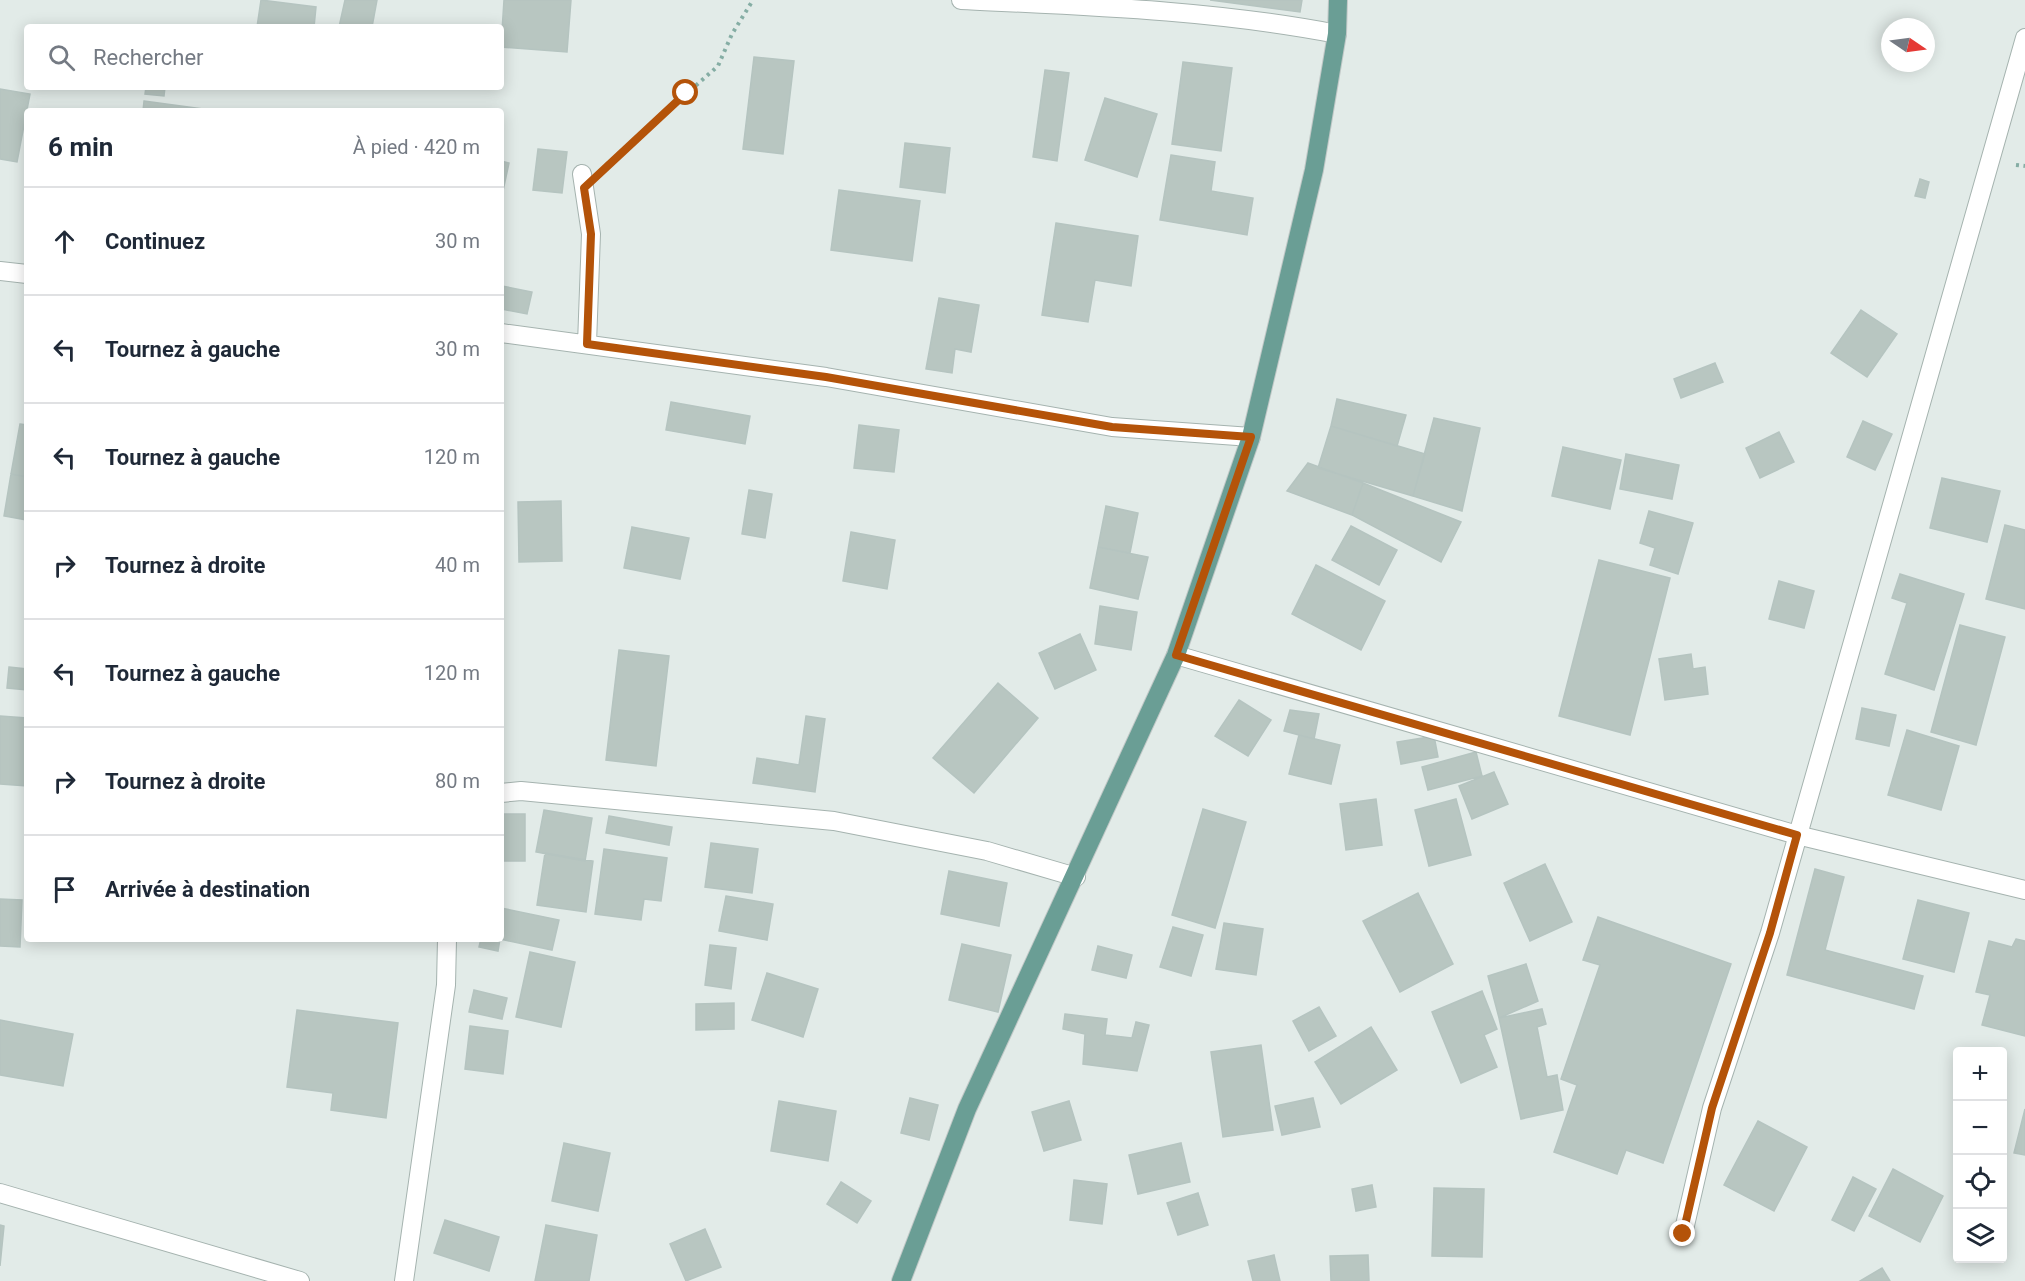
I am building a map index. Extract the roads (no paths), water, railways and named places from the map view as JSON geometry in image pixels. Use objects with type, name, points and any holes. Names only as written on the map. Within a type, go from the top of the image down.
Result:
[{"type":"main road","points":[[901,1281],[967,1109],[1076,877],[1176,655],[1251,437],[1314,170],[1336,34],[1338,0]]},
{"type":"street","points":[[960,0],[1112,7],[1286,24],[1336,34]]},
{"type":"street","points":[[1683,1234],[1712,1108],[1770,933],[2025,38]]},
{"type":"street","points":[[583,181],[591,234],[587,344]]},
{"type":"street","points":[[0,271],[24,274]]},
{"type":"street","points":[[504,333],[826,377],[1112,427],[1251,437]]},
{"type":"street","points":[[1176,655],[1797,835],[2025,890]]},
{"type":"street","points":[[504,793],[521,791],[834,821],[987,851],[1076,877]]},
{"type":"street","points":[[404,1281],[446,985],[447,942]]},
{"type":"street","points":[[0,1193],[300,1281]]}]
